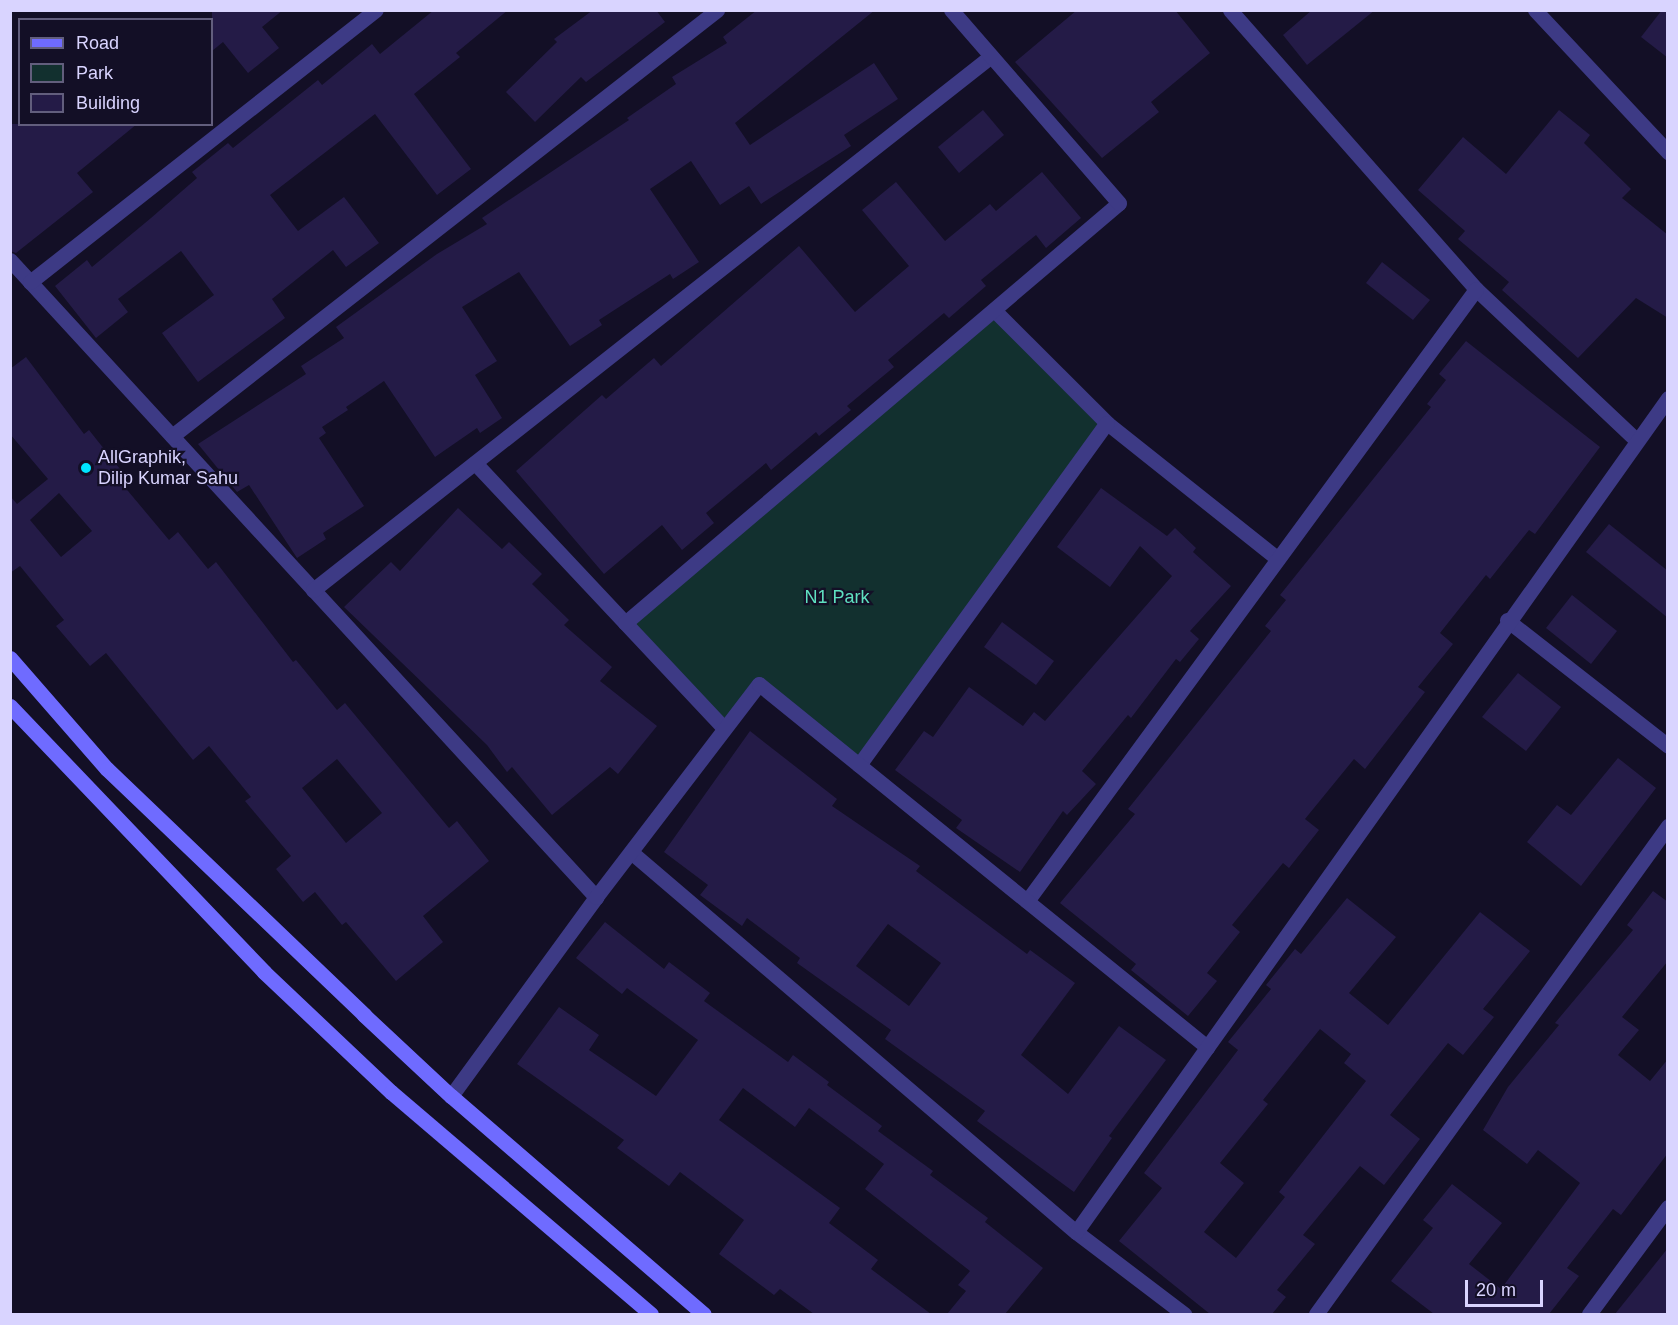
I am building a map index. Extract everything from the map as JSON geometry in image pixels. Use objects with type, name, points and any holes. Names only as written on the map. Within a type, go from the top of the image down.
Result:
[{"type":"street","points":[[30,282],[376,10]]},
{"type":"street","points":[[172,436],[717,10]]},
{"type":"street","points":[[625,623],[1119,203],[951,10]]},
{"type":"street","points":[[1230,10],[1476,289],[1635,439]]},
{"type":"street","points":[[1535,10],[1668,152]]},
{"type":"street","points":[[314,590],[991,56]]},
{"type":"street","points":[[10,260],[596,897]]},
{"type":"street","points":[[1027,902],[1476,289]]},
{"type":"street","points":[[994,310],[1107,423],[1278,559]]},
{"type":"street","points":[[1076,1232],[1635,439],[1668,398]]},
{"type":"street","points":[[859,765],[1107,423]]},
{"type":"street","points":[[475,463],[724,728]]},
{"type":"street","points":[[1507,620],[1668,746]]},
{"type":"street","points":[[10,658],[107,769],[451,1096],[704,1314]]},
{"type":"street","points":[[451,1096],[596,897],[759,684],[1207,1047]]},
{"type":"street","points":[[10,706],[264,972],[391,1092],[651,1314]]},
{"type":"street","points":[[1317,1314],[1668,826]]},
{"type":"street","points":[[631,852],[1076,1232],[1184,1314]]},
{"type":"street","points":[[1589,1314],[1668,1207]]},
{"type":"green space","name":"N1 Park","points":[[994,310],[1107,423],[859,765],[760,685],[724,728],[625,623]]},
{"type":"building","points":[[212,10],[283,10],[262,27],[279,48],[248,73],[223,42],[213,50]]},
{"type":"building","points":[[434,10],[508,10],[456,53],[460,57],[414,94],[471,169],[437,195],[375,114],[270,195],[298,231],[344,197],[379,243],[346,267],[333,250],[272,299],[285,318],[198,382],[162,333],[214,295],[181,251],[118,299],[128,312],[96,338],[55,286],[87,260],[92,267],[197,178],[192,172],[228,143],[233,148],[318,80],[322,85],[372,44],[380,54]]},
{"type":"building","points":[[593,10],[656,10],[665,22],[586,82],[581,77],[535,122],[506,92],[557,42],[554,39]]},
{"type":"building","points":[[757,10],[875,10],[735,123],[750,145],[874,63],[898,99],[844,135],[851,146],[761,204],[749,186],[720,205],[691,161],[650,189],[699,262],[673,279],[670,274],[599,320],[602,325],[570,346],[519,272],[462,307],[497,361],[475,375],[502,418],[480,433],[477,428],[435,457],[384,381],[346,407],[348,410],[322,427],[326,433],[319,438],[364,506],[323,533],[326,539],[297,558],[249,485],[237,492],[198,444],[306,374],[301,366],[344,338],[336,327],[437,254],[487,224],[482,218],[629,120],[627,118],[676,84],[672,77],[727,43],[723,37]]},
{"type":"building","points":[[1077,10],[1175,10],[1210,53],[1151,102],[1159,112],[1102,158],[1015,62]]},
{"type":"building","points":[[1312,10],[1375,10],[1307,65],[1283,35]]},
{"type":"building","points":[[1662,10],[1668,10],[1668,58],[1641,37]]},
{"type":"building","points":[[983,110],[1004,135],[959,173],[938,147]]},
{"type":"building","points":[[1559,110],[1590,135],[1584,143],[1631,189],[1622,198],[1668,235],[1668,318],[1636,298],[1578,358],[1502,290],[1509,282],[1458,239],[1465,231],[1418,190],[1463,137],[1506,174]]},
{"type":"building","points":[[10,124],[18,124],[18,126],[135,126],[77,173],[93,192],[16,253],[10,251]]},
{"type":"building","points":[[1042,172],[1081,218],[1046,248],[1036,235],[981,280],[986,286],[949,318],[944,313],[888,360],[894,367],[847,406],[851,410],[819,436],[816,432],[771,470],[766,463],[706,513],[714,523],[682,550],[662,525],[604,574],[516,471],[602,395],[606,399],[654,358],[661,366],[799,246],[855,312],[909,266],[862,210],[896,182],[945,241],[990,204],[996,211]]},
{"type":"building","points":[[1382,262],[1430,300],[1413,320],[1366,283]]},
{"type":"building","points":[[1466,341],[1600,447],[1535,534],[1529,530],[1490,579],[1486,575],[1440,633],[1453,644],[1418,687],[1425,692],[1365,769],[1354,759],[1305,819],[1319,830],[1289,868],[1283,863],[1232,925],[1240,932],[1207,973],[1217,981],[1188,1016],[1131,970],[1136,964],[1060,903],[1135,814],[1128,809],[1271,631],[1265,626],[1286,600],[1280,595],[1431,407],[1427,404],[1446,380],[1439,374]]},
{"type":"building","points":[[26,357],[84,434],[89,430],[124,474],[118,479],[169,540],[178,532],[208,569],[216,562],[293,662],[296,660],[337,710],[345,703],[449,828],[457,821],[489,861],[423,916],[443,942],[396,981],[346,922],[342,925],[315,892],[303,902],[276,869],[291,856],[245,801],[251,797],[209,746],[193,760],[106,653],[90,666],[56,626],[64,620],[20,566],[10,573],[10,496],[17,504],[48,479],[10,434],[10,369]],"holes":[[[59,493],[92,531],[61,557],[30,520]],[[337,759],[382,813],[346,843],[302,788]]]},
{"type":"building","points":[[1101,488],[1167,536],[1175,528],[1196,548],[1193,552],[1231,586],[1190,631],[1199,639],[1180,662],[1176,659],[1131,718],[1128,715],[1082,771],[1096,784],[1067,815],[1063,811],[1020,872],[956,828],[962,820],[895,770],[924,731],[933,737],[969,687],[1023,726],[1034,712],[1045,721],[1172,576],[1140,546],[1110,587],[1057,547]]},
{"type":"building","points":[[458,508],[502,549],[509,542],[542,574],[532,584],[569,620],[564,625],[612,667],[600,681],[657,726],[618,774],[610,767],[552,815],[512,767],[507,772],[487,745],[344,607],[391,562],[400,571]]},
{"type":"building","points":[[1609,524],[1668,571],[1668,618],[1586,552]]},
{"type":"building","points":[[1572,595],[1617,631],[1591,664],[1546,628]]},
{"type":"building","points":[[1002,622],[1054,661],[1036,685],[984,647]]},
{"type":"building","points":[[1518,673],[1561,707],[1526,751],[1482,717]]},
{"type":"building","points":[[750,731],[837,799],[832,806],[920,866],[916,871],[1027,954],[1030,950],[1075,983],[1021,1055],[1068,1094],[1119,1026],[1166,1060],[1109,1136],[1112,1138],[1074,1192],[977,1121],[985,1111],[885,1039],[891,1030],[797,963],[800,958],[747,918],[742,926],[700,895],[708,885],[664,852]],"holes":[[[888,924],[941,963],[909,1006],[856,966]]]},
{"type":"building","points":[[1618,758],[1656,788],[1581,886],[1527,842],[1557,805],[1571,815]]},
{"type":"building","points":[[1653,891],[1668,902],[1668,961],[1622,1017],[1639,1030],[1618,1055],[1650,1081],[1668,1059],[1668,1153],[1621,1215],[1613,1209],[1567,1268],[1579,1276],[1549,1314],[1434,1314],[1391,1281],[1433,1228],[1423,1220],[1452,1184],[1502,1223],[1469,1264],[1501,1289],[1580,1183],[1538,1150],[1527,1164],[1483,1130],[1508,1087],[1559,1025],[1555,1023],[1633,930],[1627,925]]},
{"type":"building","points":[[1347,898],[1396,937],[1349,993],[1388,1025],[1480,912],[1530,951],[1483,1009],[1494,1017],[1463,1055],[1448,1043],[1390,1115],[1420,1139],[1384,1185],[1360,1166],[1303,1235],[1315,1244],[1277,1290],[1286,1297],[1272,1314],[1210,1314],[1119,1241],[1162,1188],[1144,1173],[1238,1050],[1228,1042],[1271,989],[1266,985],[1295,949],[1301,954]],"holes":[[[1320,1029],[1351,1054],[1344,1063],[1366,1081],[1279,1192],[1285,1197],[1236,1258],[1204,1232],[1244,1183],[1220,1163],[1268,1104],[1263,1100]]]},
{"type":"building","points":[[605,922],[664,969],[669,962],[710,993],[704,1001],[788,1062],[793,1055],[829,1082],[827,1085],[882,1126],[878,1131],[933,1171],[930,1175],[988,1218],[985,1222],[1043,1268],[1005,1314],[947,1314],[966,1291],[958,1285],[970,1271],[865,1189],[884,1164],[809,1108],[795,1127],[743,1088],[719,1120],[840,1208],[829,1223],[878,1260],[871,1269],[931,1314],[814,1314],[780,1289],[774,1295],[719,1254],[744,1220],[680,1172],[669,1186],[617,1148],[624,1140],[517,1064],[559,1007],[599,1035],[589,1050],[656,1096],[698,1040],[627,988],[622,994],[576,958]]},
{"type":"building","points":[[1668,1248],[1668,1314],[1615,1314]]},
{"type":"place","name":"AllGraphik, Dilip Kumar Sahu","points":[[86,468]]}]
